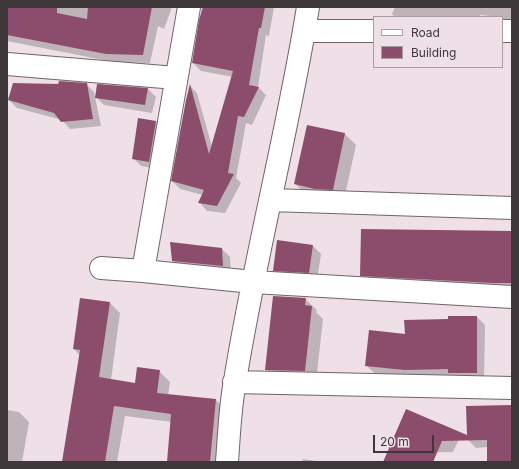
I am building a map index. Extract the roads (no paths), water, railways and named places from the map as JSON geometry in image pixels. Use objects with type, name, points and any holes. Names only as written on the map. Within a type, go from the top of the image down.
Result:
[{"type":"street","points":[[143,271],[189,7]]},
{"type":"street","points":[[227,462],[234,382],[308,7]]},
{"type":"street","points":[[304,31],[373,31]]},
{"type":"street","points":[[7,64],[176,78]]},
{"type":"street","points":[[271,200],[512,208]]},
{"type":"street","points":[[101,268],[253,282],[512,297]]},
{"type":"street","points":[[234,382],[512,388]]}]
